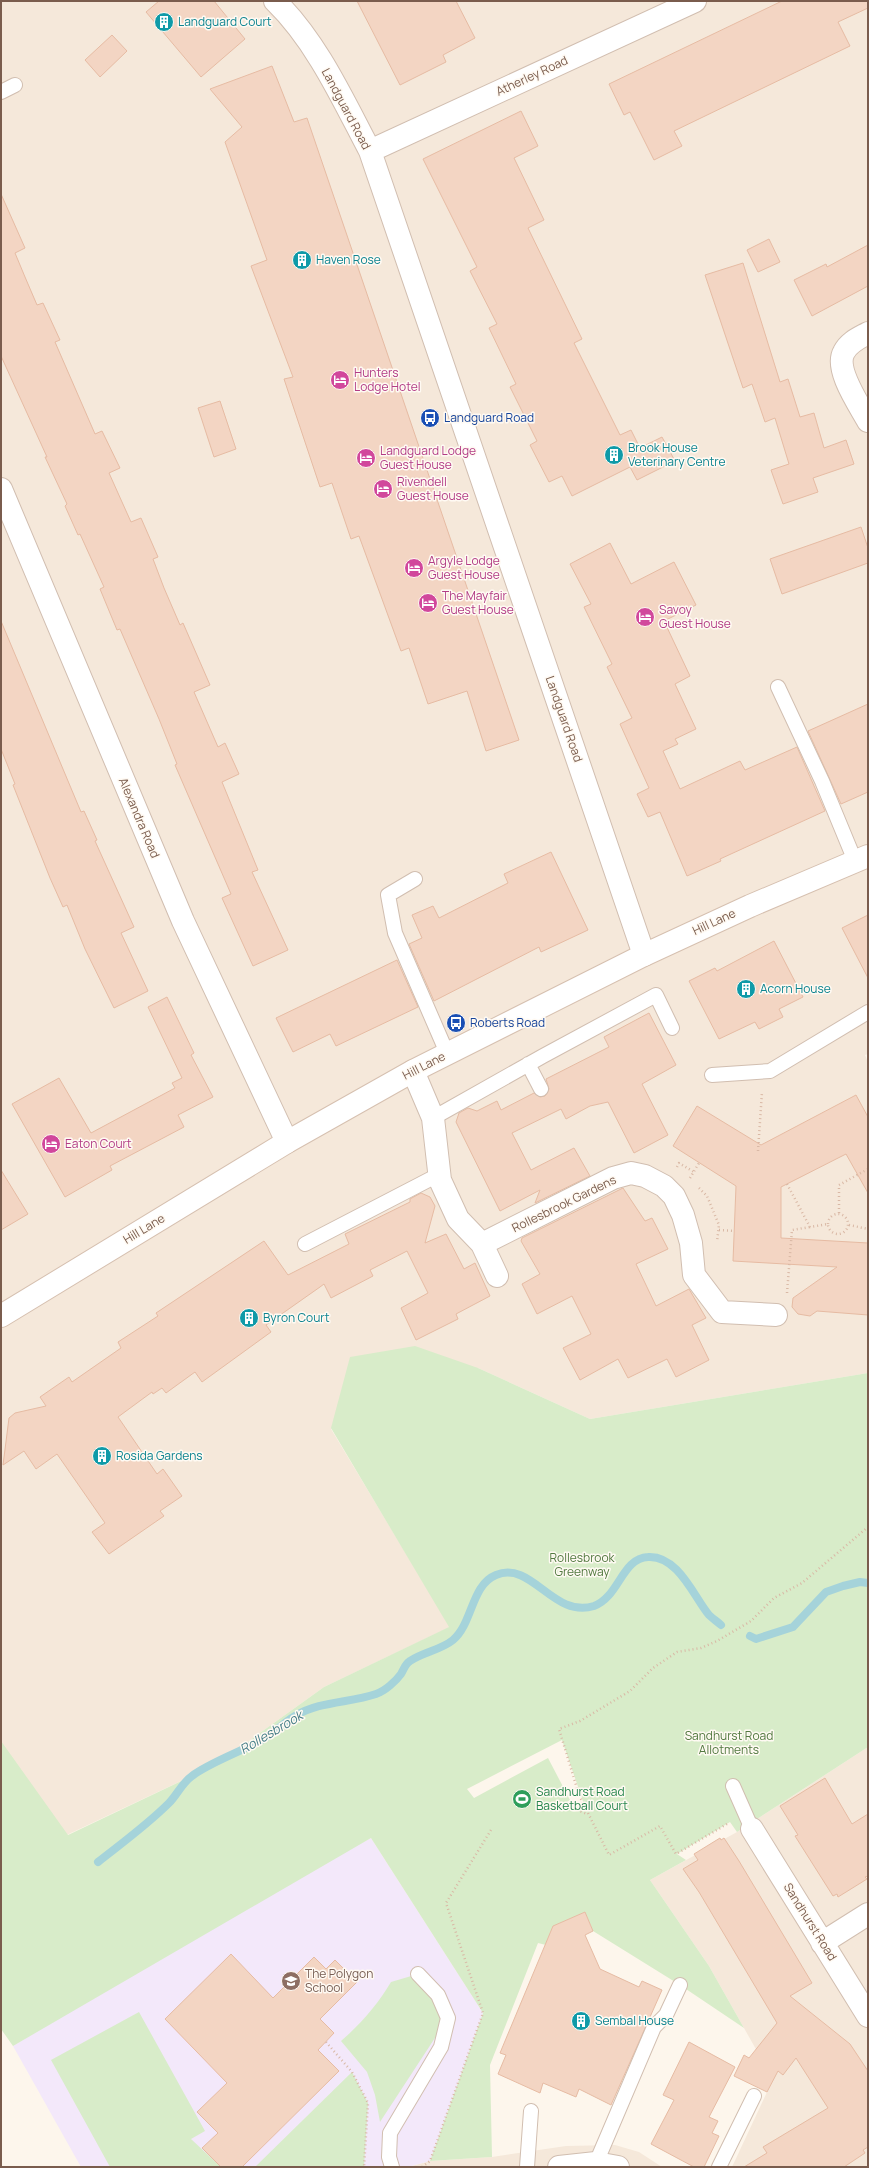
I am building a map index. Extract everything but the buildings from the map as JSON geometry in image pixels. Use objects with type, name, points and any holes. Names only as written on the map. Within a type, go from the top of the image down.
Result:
[{"type":"street","name":"Landguard Road","points":[[275,1],[291,16],[334,83],[370,151],[644,955]]},
{"type":"street","name":"Atherley Road","points":[[370,151],[695,1]]},
{"type":"street","points":[[868,333],[854,340],[843,353],[842,368],[851,390],[868,421]]},
{"type":"street","name":"Alexandra Road","points":[[1,489],[183,921],[287,1142]]},
{"type":"street","name":"Hill Lane","points":[[1,1316],[287,1142],[413,1071],[644,955],[750,906],[862,859]]},
{"type":"street","points":[[413,1071],[433,1118],[440,1180],[458,1219],[482,1244],[497,1276]]},
{"type":"street","name":"Rollesbrook Gardens","points":[[482,1244],[613,1178],[631,1173],[645,1176],[664,1186],[674,1196],[683,1215],[691,1243],[694,1275],[722,1312],[776,1316]]},
{"type":"street","name":"Sandhurst Road","points":[[752,1829],[868,2016]]},
{"type":"street","points":[[822,1943],[868,1914]]},
{"type":"street","points":[[559,2167],[596,2163],[618,2167]]},
{"type":"lane","points":[[1,92],[15,85]]},
{"type":"lane","points":[[778,687],[822,781],[862,859]]},
{"type":"lane","points":[[415,879],[388,895],[395,933],[447,1054]]},
{"type":"lane","points":[[433,1118],[528,1064],[656,995],[672,1028]]},
{"type":"lane","points":[[712,1075],[770,1071],[868,1012]]},
{"type":"lane","points":[[528,1064],[541,1089]]},
{"type":"lane","points":[[305,1244],[440,1174]]},
{"type":"lane","points":[[733,1786],[752,1829]]},
{"type":"lane","points":[[392,2167],[389,2157],[390,2133],[441,2047],[448,2018],[438,1995],[418,1974]]},
{"type":"lane","points":[[596,2163],[654,2027],[666,2015],[680,1985]]},
{"type":"lane","points":[[719,2167],[754,2096]]},
{"type":"lane","points":[[527,2167],[531,2111]]},
{"type":"path","points":[[758,1151],[764,1071]]},
{"type":"path","points":[[839,1213],[839,1185],[868,1169]]},
{"type":"path","points":[[787,1184],[810,1227]]},
{"type":"path","points":[[839,1213],[846,1216],[849,1225],[845,1231],[836,1234],[830,1230],[828,1224],[832,1215],[839,1213]]},
{"type":"path","points":[[776,1316],[786,1322],[792,1230],[828,1224]]},
{"type":"path","points":[[849,1225],[868,1229]]},
{"type":"path","points":[[718,1230],[734,1231]]},
{"type":"path","points":[[752,1829],[739,1835],[731,1822],[676,1854],[660,1826],[609,1855],[579,1795],[559,1729],[580,1721],[630,1691],[653,1668],[677,1652],[701,1648],[751,1621],[774,1598],[802,1583],[868,1527]]},
{"type":"path","points":[[562,1804],[588,1814]]},
{"type":"path","points":[[326,2042],[352,2072],[368,2103],[364,2167]]},
{"type":"shaded area","points":[[1,1],[868,1],[868,1054],[865,1055],[868,1062],[868,1373],[590,1419],[478,1368],[331,1429],[450,1627],[324,1687],[217,1764],[1,1866]]},
{"type":"shaded area","points":[[868,1747],[868,2167],[732,2167],[774,2077],[766,2067],[709,1966],[650,1880],[737,1832]]},
{"type":"shaded area","name":"The Polygon School","points":[[371,1838],[483,2013],[430,2161],[408,2167],[81,2167],[13,2046],[248,1902]]},
{"type":"shaded area","points":[[615,2145],[639,2152],[662,2167],[408,2167],[430,2161],[492,2157],[566,2146]]},
{"type":"green space","name":"Rollesbrook Greenway","points":[[415,1346],[478,1368],[590,1419],[868,1373],[868,1747],[737,1832],[730,1822],[677,1854],[686,1860],[650,1880],[709,1966],[744,2028],[680,1985],[593,1931],[585,1912],[556,1925],[546,1945],[538,1943],[490,2065],[492,2157],[430,2161],[483,2013],[371,1838],[13,2046],[1,2029],[1,1741],[68,1835],[217,1764],[324,1687],[449,1627],[331,1428],[350,1357]],"holes":[[[562,1740],[586,1810],[563,1804],[570,1800],[548,1758],[474,1798],[467,1789]]]},
{"type":"green space","points":[[418,1974],[448,2018],[380,2122],[375,2095],[367,2072],[341,2041],[369,2013],[391,1982]]},
{"type":"green space","points":[[139,2012],[205,2131],[191,2139],[221,2167],[110,2167],[51,2060]]},
{"type":"green space","points":[[352,2072],[368,2103],[364,2167],[255,2167]]},
{"type":"waterway","name":"Rollesbrook","points":[[98,1862],[152,1819],[169,1803],[188,1779],[199,1771],[260,1741],[295,1716],[305,1711],[324,1705],[366,1697],[379,1693],[387,1688],[399,1677],[408,1662],[443,1646],[453,1640],[460,1633],[477,1595],[488,1580],[496,1575],[509,1573],[521,1575],[566,1605],[579,1608],[594,1606],[602,1601],[609,1595],[632,1564],[639,1559],[648,1557],[659,1558],[677,1570],[709,1615],[721,1625]]},
{"type":"waterway","name":"Rollesbrook","points":[[750,1636],[756,1639],[793,1627],[826,1592],[860,1582],[868,1583]]},
{"type":"place","name":"Landguard Court","points":[[164,22]]},
{"type":"place","name":"Haven Rose","points":[[302,260]]},
{"type":"place","name":"Hunters Lodge Hotel","points":[[340,380]]},
{"type":"place","name":"Landguard Road","points":[[430,418]]},
{"type":"place","name":"Brook House Veterinary Centre","points":[[614,455]]},
{"type":"place","name":"Landguard Lodge Guest House","points":[[366,458]]},
{"type":"place","name":"Rivendell Guest House","points":[[383,489]]},
{"type":"place","name":"Argyle Lodge Guest House","points":[[414,568]]},
{"type":"place","name":"The Mayfair Guest House","points":[[428,603]]},
{"type":"place","name":"Savoy Guest House","points":[[645,617]]},
{"type":"place","name":"Acorn House","points":[[746,989]]},
{"type":"place","name":"Roberts Road","points":[[456,1023]]},
{"type":"place","name":"Eaton Court","points":[[51,1144]]},
{"type":"place","name":"Byron Court","points":[[249,1318]]},
{"type":"place","name":"Rosida Gardens","points":[[102,1456]]},
{"type":"place","name":"Sandhurst Road Basketball Court","points":[[522,1799]]},
{"type":"place","name":"The Polygon School","points":[[291,1981]]},
{"type":"place","name":"Sembal House","points":[[581,2021]]},
{"type":"park label","name":"Sandhurst Road Allotments","points":[[729,1743]]}]
